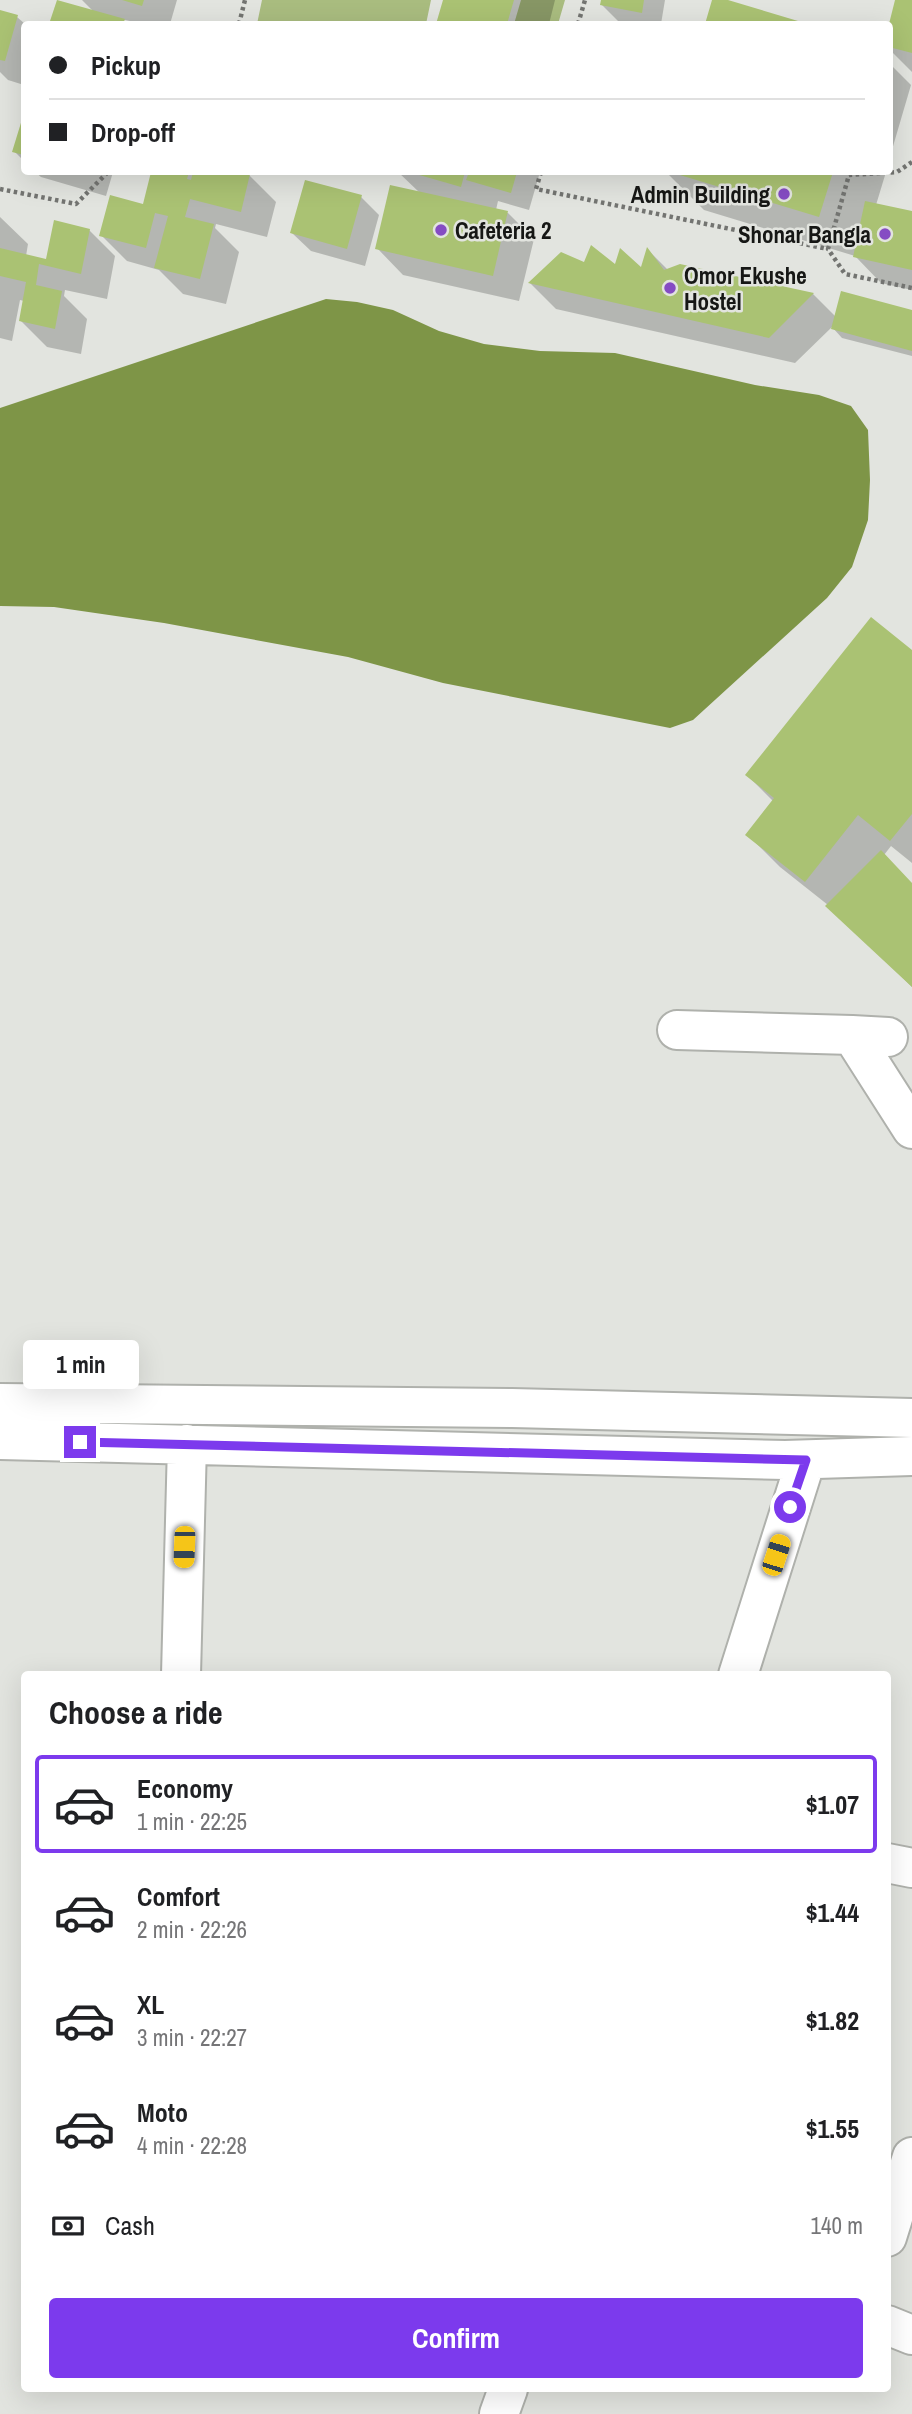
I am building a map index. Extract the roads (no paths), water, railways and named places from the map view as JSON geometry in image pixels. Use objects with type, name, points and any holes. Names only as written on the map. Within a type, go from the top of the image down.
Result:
[{"type":"street","points":[[677,1030],[870,1036],[912,1129]]},
{"type":"street","points":[[0,1403],[512,1408],[912,1418]]},
{"type":"street","points":[[0,1440],[806,1460],[912,1456]]},
{"type":"street","points":[[181,1671],[187,1444]]},
{"type":"street","points":[[739,1671],[806,1460]]},
{"type":"street","points":[[891,1864],[912,1868]]},
{"type":"street","points":[[891,2224],[912,2157]]},
{"type":"street","points":[[891,2327],[912,2335]]},
{"type":"street","points":[[499,2414],[507,2392]]},
{"type":"place","name":"Admin Building","points":[[784,194]]},
{"type":"place","name":"Cafeteria 2","points":[[441,230]]},
{"type":"place","name":"Shonar Bangla","points":[[885,234]]},
{"type":"place","name":"Omor Ekushe Hostel","points":[[670,288]]}]
